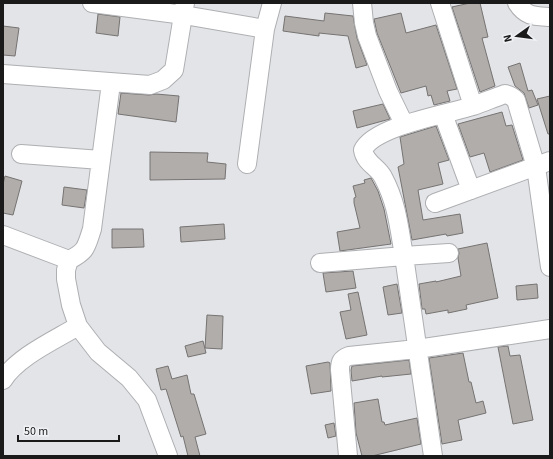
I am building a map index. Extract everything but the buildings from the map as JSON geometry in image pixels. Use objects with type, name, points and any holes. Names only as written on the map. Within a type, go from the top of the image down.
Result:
[{"type":"street","points":[[92,3],[185,9],[265,29]]},
{"type":"street","points":[[247,164],[265,29],[272,3]]},
{"type":"street","points":[[362,3],[367,36],[388,91],[404,124]]},
{"type":"street","points":[[440,3],[473,106]]},
{"type":"street","points":[[518,3],[524,12],[535,16],[550,17]]},
{"type":"street","points":[[3,74],[150,85],[163,80],[174,70],[185,9]]},
{"type":"street","points":[[111,82],[92,229],[86,249],[69,260],[66,270],[66,279],[71,305],[78,326],[98,352],[129,378],[147,400],[168,456]]},
{"type":"street","points":[[433,456],[396,204],[383,176],[367,160],[364,156],[363,150],[368,143],[386,132],[404,124],[473,106],[505,94],[512,96],[516,100],[543,164],[550,267]]},
{"type":"street","points":[[443,114],[471,190]]},
{"type":"street","points":[[20,154],[101,160]]},
{"type":"street","points":[[435,203],[543,164]]},
{"type":"street","points":[[3,235],[69,260]]},
{"type":"street","points":[[320,263],[449,253]]},
{"type":"street","points":[[3,380],[9,371],[24,359],[78,326]]},
{"type":"street","points":[[348,456],[340,378],[340,362],[344,358],[349,356],[550,329]]}]
